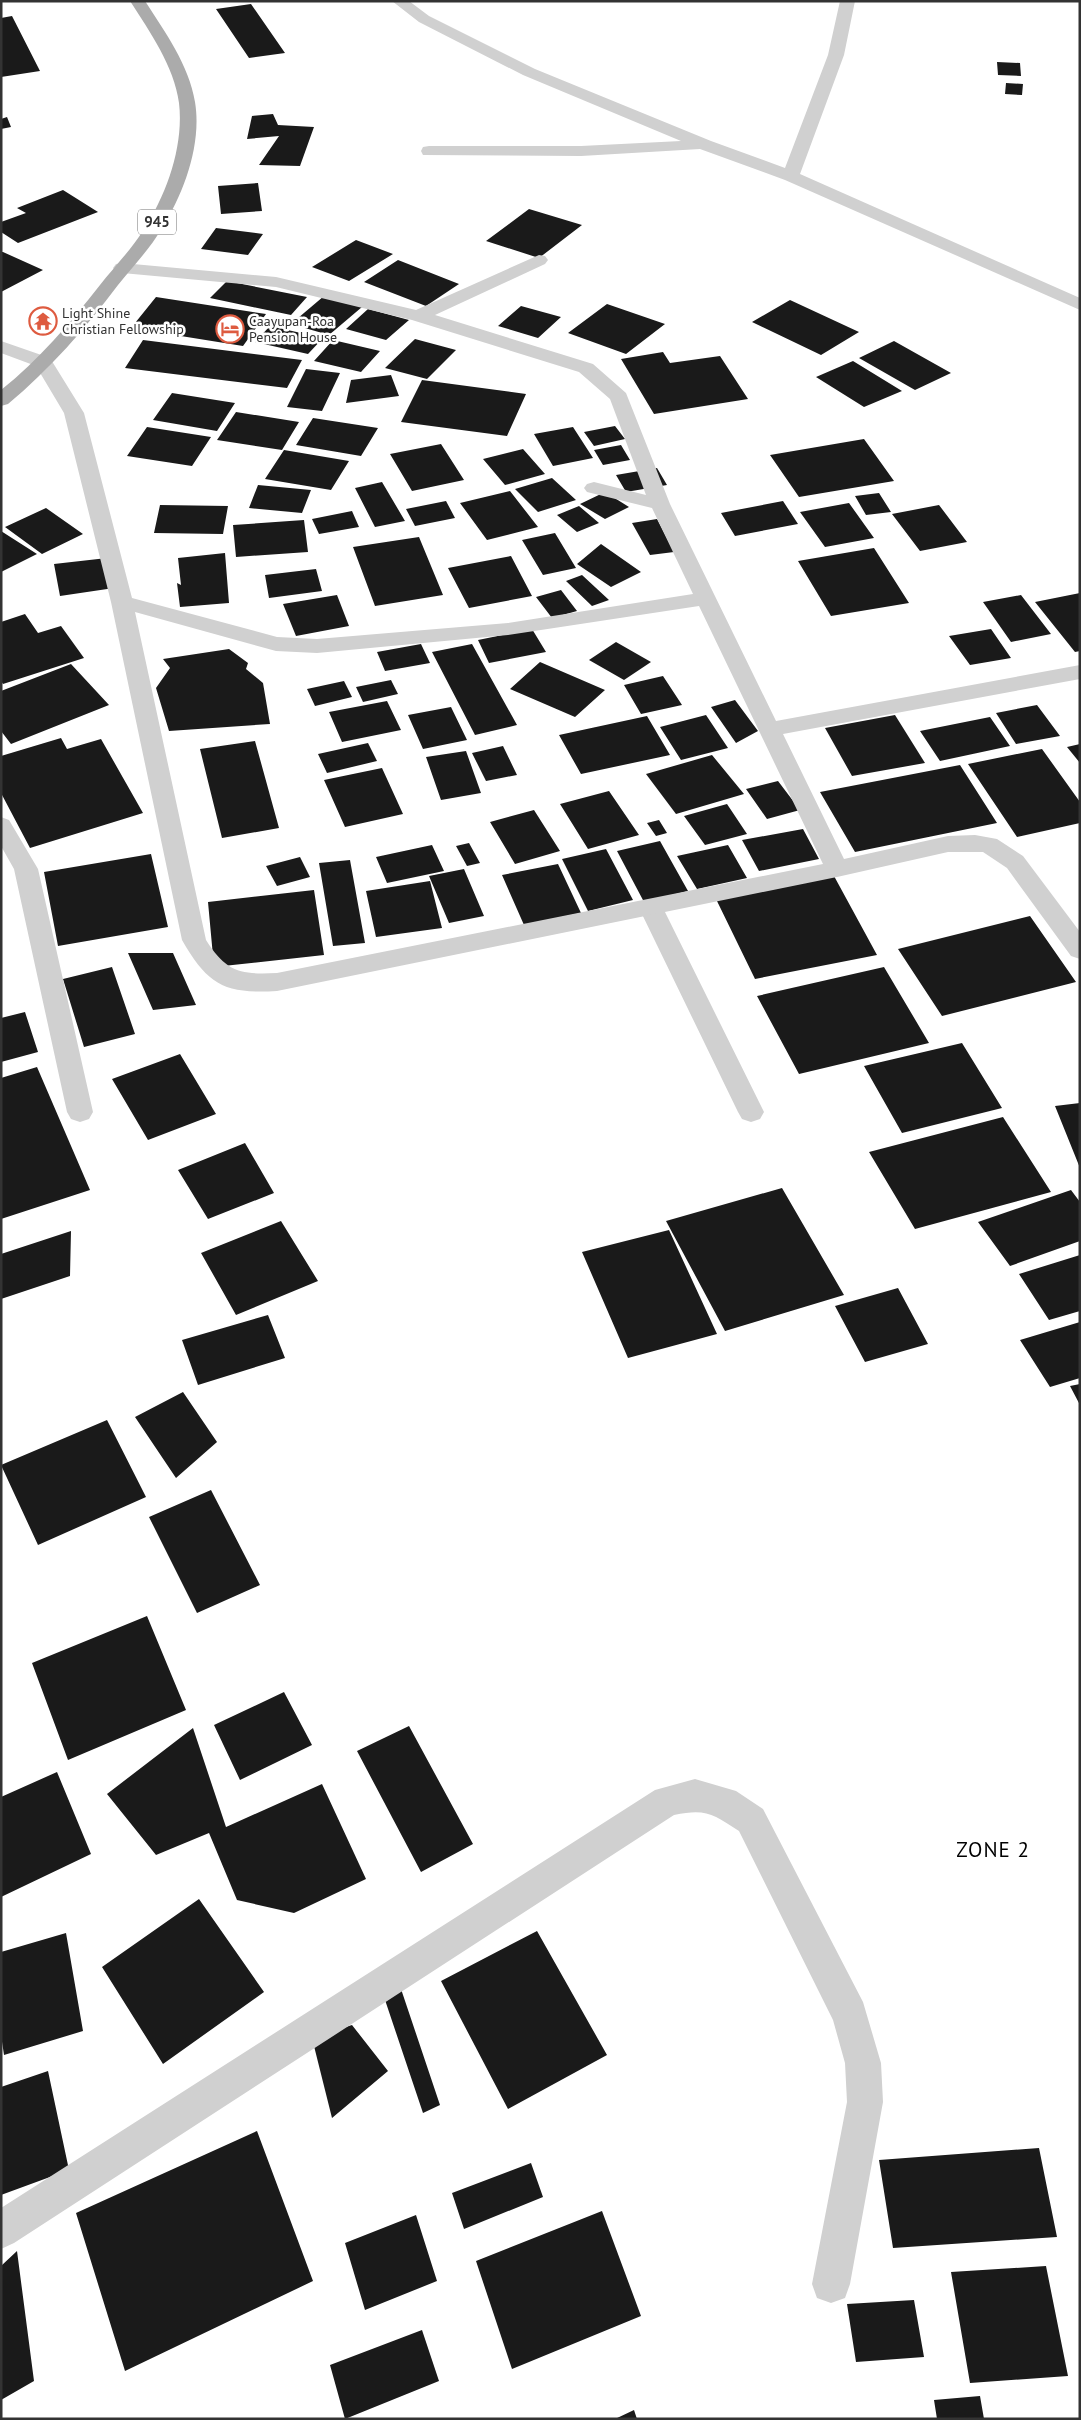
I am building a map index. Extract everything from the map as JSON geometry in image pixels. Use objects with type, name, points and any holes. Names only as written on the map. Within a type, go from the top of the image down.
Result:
[{"type":"main road","name":"945","points":[[1,400],[58,348],[122,268],[157,222],[180,172],[188,117],[181,79],[161,38],[137,1]]},
{"type":"street","points":[[399,1],[424,19],[528,72],[705,145],[791,176],[1080,306]]},
{"type":"street","points":[[791,176],[836,55],[848,1]]},
{"type":"street","points":[[428,151],[581,151],[705,145]]},
{"type":"street","points":[[418,316],[539,260]]},
{"type":"street","points":[[122,268],[276,282],[418,316],[586,368],[619,397],[660,504],[704,599],[770,729],[837,869]]},
{"type":"street","points":[[1,347],[43,362],[74,413],[122,602],[194,940],[204,958],[217,973],[234,981],[252,984],[277,982],[651,908],[948,844],[975,843],[989,845],[1014,862],[1080,950]]},
{"type":"street","points":[[594,488],[660,504]]},
{"type":"street","points":[[122,602],[276,644],[317,646],[508,629],[704,599]]},
{"type":"street","points":[[770,729],[1080,672]]},
{"type":"street","points":[[1,825],[26,869],[80,1112]]},
{"type":"street","points":[[651,908],[751,1112]]},
{"type":"street","points":[[1,2230],[667,1801],[695,1795],[724,1802],[751,1820],[850,2015],[863,2063],[865,2102],[831,2284]]},
{"type":"building","points":[[251,4],[285,53],[249,58],[216,9]]},
{"type":"building","points":[[12,16],[40,71],[1,77],[1,18]]},
{"type":"building","points":[[997,62],[1020,63],[1021,76],[998,75]]},
{"type":"building","points":[[1006,83],[1023,84],[1022,95],[1005,94]]},
{"type":"building","points":[[273,114],[278,125],[314,127],[300,166],[259,165],[279,136],[247,139],[252,116]]},
{"type":"building","points":[[7,117],[11,127],[1,129],[1,119]]},
{"type":"building","points":[[258,183],[262,211],[221,214],[218,186]]},
{"type":"building","points":[[63,190],[98,212],[18,243],[1,232],[1,222],[26,213],[17,208]]},
{"type":"building","points":[[529,209],[582,225],[539,258],[486,241]]},
{"type":"building","points":[[216,228],[263,234],[248,255],[201,249]]},
{"type":"building","points":[[356,240],[393,254],[349,281],[312,267]]},
{"type":"building","points":[[1,252],[3,252],[43,270],[1,292]]},
{"type":"building","points":[[398,260],[459,284],[426,306],[364,282]]},
{"type":"building","points":[[227,281],[307,297],[291,315],[210,298]]},
{"type":"building","points":[[324,296],[362,307],[329,335],[291,324]]},
{"type":"building","points":[[156,297],[266,314],[243,346],[131,328]]},
{"type":"building","points":[[790,300],[859,332],[821,355],[752,322]]},
{"type":"building","points":[[607,304],[665,324],[626,354],[568,333]]},
{"type":"building","points":[[521,306],[561,317],[538,338],[498,326]]},
{"type":"building","points":[[368,309],[409,320],[386,340],[346,329]]},
{"type":"building","points":[[270,326],[323,338],[308,354],[255,342]]},
{"type":"building","points":[[415,339],[456,350],[427,379],[385,368]]},
{"type":"building","points":[[143,340],[302,360],[287,388],[125,368]]},
{"type":"building","points":[[333,340],[380,351],[361,372],[314,361]]},
{"type":"building","points":[[894,341],[951,373],[915,390],[859,358]]},
{"type":"building","points":[[663,352],[670,363],[720,356],[748,399],[654,414],[621,359]]},
{"type":"building","points":[[853,361],[902,391],[864,407],[816,377]]},
{"type":"building","points":[[306,369],[340,373],[322,411],[287,407]]},
{"type":"building","points":[[391,375],[399,396],[346,403],[351,380]]},
{"type":"building","points":[[422,380],[526,394],[507,436],[401,422]]},
{"type":"building","points":[[172,393],[235,403],[217,431],[153,420]]},
{"type":"building","points":[[236,412],[299,422],[282,450],[217,440]]},
{"type":"building","points":[[313,418],[378,428],[361,456],[296,445]]},
{"type":"building","points":[[615,426],[625,439],[594,446],[584,432]]},
{"type":"building","points":[[147,427],[211,437],[192,466],[127,456]]},
{"type":"building","points":[[573,427],[593,458],[553,466],[534,434]]},
{"type":"building","points":[[864,439],[894,481],[799,497],[770,455]]},
{"type":"building","points":[[441,444],[464,480],[412,491],[390,454]]},
{"type":"building","points":[[621,445],[630,460],[603,465],[594,450]]},
{"type":"building","points":[[523,449],[545,474],[505,485],[483,459]]},
{"type":"building","points":[[284,450],[349,461],[331,490],[265,479]]},
{"type":"building","points":[[657,468],[667,485],[626,492],[616,475]]},
{"type":"building","points":[[552,478],[576,500],[538,512],[515,489]]},
{"type":"building","points":[[382,482],[405,521],[375,527],[355,488]]},
{"type":"building","points":[[258,485],[311,490],[302,513],[249,508]]},
{"type":"building","points":[[510,491],[538,527],[487,540],[460,503]]},
{"type":"building","points":[[605,492],[629,507],[605,519],[580,504]]},
{"type":"building","points":[[879,493],[891,512],[866,515],[855,496]]},
{"type":"building","points":[[446,501],[455,518],[415,526],[406,509]]},
{"type":"building","points":[[783,501],[798,524],[735,536],[721,513]]},
{"type":"building","points":[[849,503],[874,538],[825,547],[800,512]]},
{"type":"building","points":[[160,505],[228,506],[223,534],[154,533]]},
{"type":"building","points":[[939,505],[967,542],[920,551],[892,514]]},
{"type":"building","points":[[579,506],[599,523],[577,532],[557,515]]},
{"type":"building","points":[[46,508],[83,534],[42,554],[5,527]]},
{"type":"building","points":[[352,511],[359,527],[319,534],[312,519]]},
{"type":"building","points":[[657,519],[674,552],[650,555],[632,523]]},
{"type":"building","points":[[304,520],[308,552],[236,557],[233,525]]},
{"type":"building","points":[[1,531],[37,554],[1,572]]},
{"type":"building","points":[[555,533],[576,568],[543,575],[522,540]]},
{"type":"building","points":[[419,537],[443,595],[375,606],[353,547]]},
{"type":"building","points":[[601,544],[641,572],[611,587],[577,564]]},
{"type":"building","points":[[874,548],[909,603],[831,616],[798,561]]},
{"type":"building","points":[[225,553],[229,603],[180,607],[177,583],[181,585],[178,558]]},
{"type":"building","points":[[511,556],[532,596],[469,608],[448,568]]},
{"type":"building","points":[[107,558],[114,588],[60,596],[54,564]]},
{"type":"building","points":[[316,569],[322,591],[269,598],[265,575]]},
{"type":"building","points":[[582,575],[609,600],[592,606],[566,581]]},
{"type":"building","points":[[561,590],[577,611],[552,618],[536,597]]},
{"type":"building","points":[[1080,593],[1080,651],[1075,652],[1035,602]]},
{"type":"building","points":[[337,595],[349,626],[296,636],[283,604]]},
{"type":"building","points":[[1021,595],[1051,634],[1011,642],[983,602]]},
{"type":"building","points":[[25,614],[38,633],[61,626],[84,658],[3,684],[1,681],[1,622]]},
{"type":"building","points":[[532,629],[546,652],[489,663],[478,640]]},
{"type":"building","points":[[991,629],[1011,658],[970,665],[949,636]]},
{"type":"building","points":[[616,642],[651,662],[624,680],[589,660]]},
{"type":"building","points":[[421,644],[430,663],[385,671],[377,652]]},
{"type":"building","points":[[472,644],[517,725],[475,735],[432,652]]},
{"type":"building","points":[[229,649],[248,663],[246,669],[263,683],[270,724],[169,731],[156,688],[170,668],[163,659]]},
{"type":"building","points":[[540,662],[605,690],[575,717],[510,689]]},
{"type":"building","points":[[71,664],[109,705],[11,744],[1,731],[1,691]]},
{"type":"building","points":[[663,676],[682,705],[641,714],[624,685]]},
{"type":"building","points":[[391,680],[398,694],[363,702],[356,687]]},
{"type":"building","points":[[344,681],[352,697],[315,706],[307,689]]},
{"type":"building","points":[[735,700],[758,731],[736,743],[711,707]]},
{"type":"building","points":[[387,701],[401,730],[342,742],[329,712]]},
{"type":"building","points":[[1037,705],[1060,736],[1016,744],[996,713]]},
{"type":"building","points":[[451,707],[467,740],[423,749],[408,715]]},
{"type":"building","points":[[706,715],[728,748],[681,760],[660,727]]},
{"type":"building","points":[[895,715],[925,763],[852,776],[825,728]]},
{"type":"building","points":[[647,716],[670,755],[581,774],[559,735]]},
{"type":"building","points":[[990,717],[1010,746],[940,761],[920,731]]},
{"type":"building","points":[[61,738],[67,749],[101,739],[143,813],[30,848],[1,793],[1,756]]},
{"type":"building","points":[[255,741],[279,828],[222,838],[200,749]]},
{"type":"building","points":[[368,743],[377,761],[327,773],[318,754]]},
{"type":"building","points":[[1080,744],[1080,763],[1067,747]]},
{"type":"building","points":[[503,746],[517,775],[486,781],[472,753]]},
{"type":"building","points":[[1042,749],[1080,802],[1080,823],[1017,837],[968,764]]},
{"type":"building","points":[[466,751],[481,793],[441,800],[426,757]]},
{"type":"building","points":[[712,755],[744,794],[676,814],[646,774]]},
{"type":"building","points":[[960,765],[997,823],[855,852],[820,792]]},
{"type":"building","points":[[382,768],[403,814],[345,827],[324,780]]},
{"type":"building","points":[[778,781],[800,810],[767,819],[746,789]]},
{"type":"building","points":[[609,791],[639,835],[588,849],[560,804]]},
{"type":"building","points":[[727,804],[747,834],[705,845],[684,816]]},
{"type":"building","points":[[534,810],[560,851],[515,864],[490,822]]},
{"type":"building","points":[[659,820],[667,833],[656,836],[647,823]]},
{"type":"building","points":[[803,829],[819,859],[759,871],[742,840]]},
{"type":"building","points":[[660,841],[688,891],[644,902],[617,851]]},
{"type":"building","points":[[469,843],[480,863],[467,866],[456,846]]},
{"type":"building","points":[[432,845],[444,871],[387,883],[376,857]]},
{"type":"building","points":[[728,845],[747,878],[697,889],[677,856]]},
{"type":"building","points":[[606,849],[633,900],[588,911],[562,859]]},
{"type":"building","points":[[151,854],[168,927],[58,946],[44,872]]},
{"type":"building","points":[[300,857],[310,877],[277,886],[266,866]]},
{"type":"building","points":[[350,860],[365,943],[333,946],[319,863]]},
{"type":"building","points":[[558,864],[581,913],[524,925],[502,875]]},
{"type":"building","points":[[464,869],[484,916],[449,923],[429,876]]},
{"type":"building","points":[[834,876],[877,955],[755,979],[716,899]]},
{"type":"building","points":[[430,881],[442,928],[376,937],[366,891]]},
{"type":"building","points":[[314,890],[324,955],[214,967],[208,902]]},
{"type":"building","points":[[1030,916],[1076,982],[942,1016],[898,949]]},
{"type":"building","points":[[128,953],[173,953],[196,1005],[153,1010]]},
{"type":"building","points":[[112,967],[135,1034],[84,1047],[63,979]]},
{"type":"building","points":[[884,967],[929,1043],[799,1074],[757,996]]},
{"type":"building","points":[[25,1012],[38,1052],[1,1062],[1,1018]]},
{"type":"building","points":[[962,1043],[1002,1108],[902,1133],[864,1066]]},
{"type":"building","points":[[180,1054],[216,1114],[148,1140],[112,1079]]},
{"type":"building","points":[[37,1067],[90,1190],[1,1219],[1,1078]]},
{"type":"building","points":[[1080,1103],[1080,1168],[1055,1106]]},
{"type":"building","points":[[1003,1117],[1051,1192],[915,1229],[869,1152]]},
{"type":"building","points":[[245,1143],[274,1193],[208,1219],[178,1170]]},
{"type":"building","points":[[782,1188],[844,1295],[725,1331],[666,1221]]},
{"type":"building","points":[[1071,1190],[1080,1202],[1080,1241],[1010,1266],[978,1222]]},
{"type":"building","points":[[281,1221],[318,1281],[236,1315],[201,1253]]},
{"type":"building","points":[[669,1230],[717,1334],[628,1358],[582,1252]]},
{"type":"building","points":[[71,1231],[70,1276],[1,1299],[1,1254]]},
{"type":"building","points":[[1080,1255],[1080,1311],[1049,1320],[1019,1274]]},
{"type":"building","points":[[898,1288],[928,1344],[865,1362],[835,1306]]},
{"type":"building","points":[[268,1315],[285,1358],[198,1385],[182,1340]]},
{"type":"building","points":[[1080,1322],[1080,1378],[1050,1387],[1020,1340]]},
{"type":"building","points":[[1080,1384],[1080,1405],[1070,1386]]},
{"type":"building","points":[[183,1392],[217,1442],[176,1478],[135,1417]]},
{"type":"building","points":[[107,1420],[146,1497],[38,1545],[1,1465]]},
{"type":"building","points":[[211,1490],[260,1585],[197,1613],[149,1517]]},
{"type":"building","points":[[147,1616],[186,1710],[68,1760],[32,1663]]},
{"type":"building","points":[[284,1692],[312,1745],[240,1780],[214,1725]]},
{"type":"building","points":[[409,1726],[473,1844],[421,1872],[357,1751]]},
{"type":"building","points":[[193,1728],[226,1827],[322,1784],[366,1879],[294,1913],[237,1900],[209,1833],[156,1855],[107,1794]]},
{"type":"building","points":[[57,1772],[91,1854],[1,1897],[1,1797]]},
{"type":"building","points":[[199,1899],[264,1992],[163,2064],[102,1967]]},
{"type":"building","points":[[537,1931],[607,2055],[508,2109],[441,1981]]},
{"type":"building","points":[[66,1933],[83,2031],[4,2055],[1,2035],[1,1952]]},
{"type":"building","points":[[400,1986],[440,2105],[423,2113],[382,1991]]},
{"type":"building","points":[[352,2025],[388,2071],[332,2118],[312,2038]]},
{"type":"building","points":[[48,2071],[69,2170],[1,2195],[1,2087]]},
{"type":"building","points":[[257,2131],[313,2281],[125,2371],[76,2213]]},
{"type":"building","points":[[1039,2148],[1057,2237],[893,2248],[879,2160]]},
{"type":"building","points":[[531,2163],[543,2197],[464,2229],[452,2193]]},
{"type":"building","points":[[602,2211],[641,2316],[512,2369],[476,2261]]},
{"type":"building","points":[[416,2215],[437,2281],[365,2310],[345,2243]]},
{"type":"building","points":[[17,2251],[34,2381],[1,2400],[1,2266]]},
{"type":"building","points":[[1046,2266],[1068,2376],[970,2383],[951,2272]]},
{"type":"building","points":[[914,2300],[924,2357],[856,2362],[847,2304]]},
{"type":"building","points":[[422,2330],[439,2381],[345,2419],[330,2365]]},
{"type":"building","points":[[980,2396],[984,2419],[937,2419],[934,2400]]},
{"type":"building","points":[[634,2410],[637,2419],[615,2419]]},
{"type":"place","name":"Light Shine Christian Fellowship","points":[[43,321]]},
{"type":"place","name":"Caayupan-Roa Pension House","points":[[230,329]]},
{"type":"district","name":"ZONE 2","points":[[993,1850]]}]
